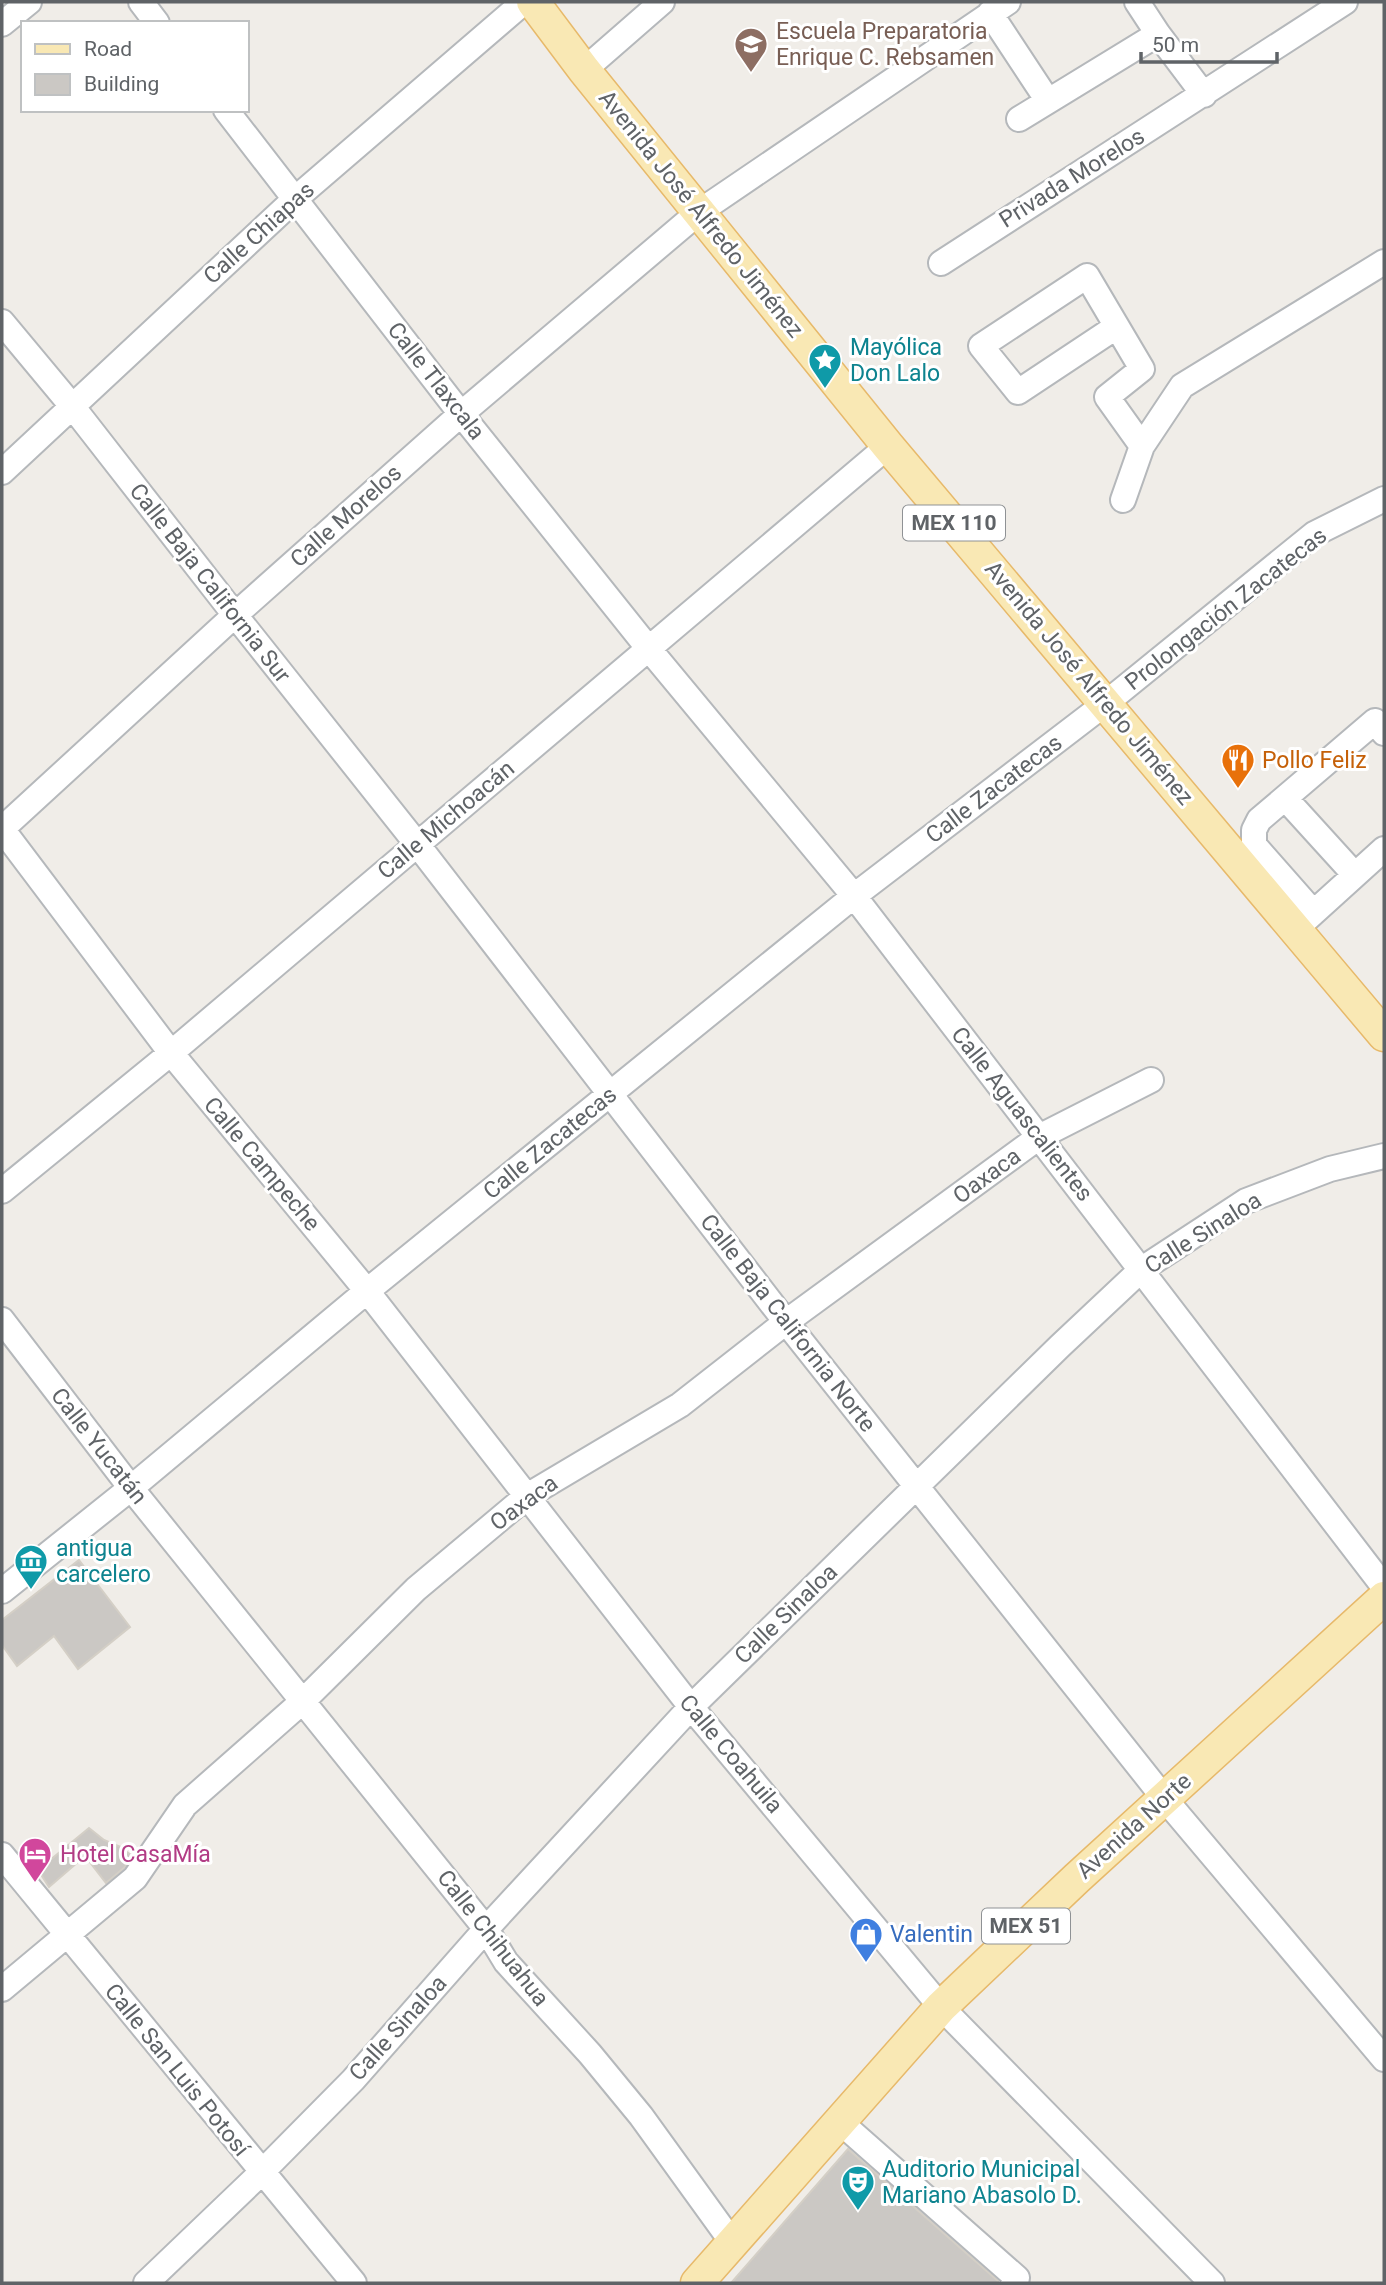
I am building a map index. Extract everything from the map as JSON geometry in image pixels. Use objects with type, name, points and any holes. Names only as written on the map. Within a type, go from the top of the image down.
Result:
[{"type":"main road","name":"Avenida José Alfredo Jiménez","points":[[533,2],[584,70],[888,446],[1106,703],[1304,921],[1384,1035]]},
{"type":"main road","name":"Avenida Norte","points":[[697,2283],[941,2007],[1164,1798],[1384,1598]]},
{"type":"street","points":[[2,24],[29,2]]},
{"type":"street","points":[[141,2],[155,21]]},
{"type":"street","name":"Calle Chiapas","points":[[2,472],[295,199],[524,2]]},
{"type":"street","points":[[584,70],[663,2]]},
{"type":"street","points":[[1137,2],[1204,95]]},
{"type":"street","name":"Privada Morelos","points":[[941,263],[1345,2]]},
{"type":"street","points":[[999,7],[1048,101]]},
{"type":"street","name":"Calle Morelos","points":[[2,829],[234,615],[461,414],[699,212],[999,7]]},
{"type":"street","points":[[1019,119],[1158,34]]},
{"type":"street","name":"Calle Tlaxcala","points":[[228,112],[461,414],[649,649]]},
{"type":"street","points":[[1123,500],[1142,446],[1182,386],[1384,262]]},
{"type":"street","points":[[1116,327],[1018,392],[981,346],[1087,276],[1142,369],[1107,397],[1142,446]]},
{"type":"street","name":"Calle Baja California Sur","points":[[2,323],[72,406],[416,844]]},
{"type":"street","name":"Calle Michoacán","points":[[2,1191],[171,1053],[888,446]]},
{"type":"street","name":"Prolongación Zacatecas","points":[[1106,703],[1314,534],[1384,499]]},
{"type":"street","name":"Calle Aguascalientes","points":[[649,649],[854,896],[1384,1587]]},
{"type":"street","name":"Calle Zacatecas","points":[[2,1591],[854,896],[1106,703]]},
{"type":"street","points":[[1384,733],[1375,722],[1259,820],[1254,830],[1254,845],[1304,921],[1384,849]]},
{"type":"street","points":[[1285,798],[1356,874]]},
{"type":"street","name":"Calle Campeche","points":[[2,829],[171,1053],[367,1291],[527,1496]]},
{"type":"street","name":"Calle Baja California Norte","points":[[416,844],[786,1322],[1164,1798],[1384,2059]]},
{"type":"street","name":"Oaxaca","points":[[2,1989],[135,1878],[186,1805],[303,1702],[416,1589],[527,1496],[680,1405],[786,1322],[1039,1137],[1151,1080]]},
{"type":"street","name":"Calle Sinaloa","points":[[146,2283],[353,2080],[486,1929],[691,1707],[1142,1269],[1246,1202],[1330,1169],[1384,1156]]},
{"type":"street","name":"Calle Yucatán","points":[[2,1320],[131,1488],[303,1702]]},
{"type":"street","name":"Calle Coahuila","points":[[527,1496],[691,1707],[941,2007],[1212,2283]]},
{"type":"street","name":"Calle Chihuahua","points":[[303,1702],[486,1929],[506,1962],[590,2054],[641,2116],[732,2242]]},
{"type":"street","name":"Calle San Luis Potosí","points":[[2,1855],[354,2283]]},
{"type":"street","points":[[839,2121],[1017,2278],[1013,2283]]},
{"type":"building","points":[[79,1560],[130,1627],[78,1669],[54,1636],[17,1666],[2,1645],[2,1620]]},
{"type":"building","points":[[89,1828],[132,1856],[125,1867],[106,1883],[85,1856],[49,1887],[38,1870]]},
{"type":"building","name":"Auditorio Municipal Mariano Abasolo D.","points":[[848,2149],[998,2281],[998,2283],[731,2283]]},
{"type":"place","name":"Escuela Preparatoria Enrique C. Rebsamen","points":[[751,74]]},
{"type":"place","name":"Mayólica Don Lalo","points":[[825,390]]},
{"type":"place","name":"Pollo Feliz","points":[[1238,790]]},
{"type":"place","name":"antigua carcelero","points":[[31,1591]]},
{"type":"place","name":"Hotel CasaMía","points":[[35,1884]]},
{"type":"place","name":"Valentin","points":[[866,1964]]},
{"type":"place","name":"Auditorio Municipal Mariano Abasolo D.","points":[[858,2212]]}]
